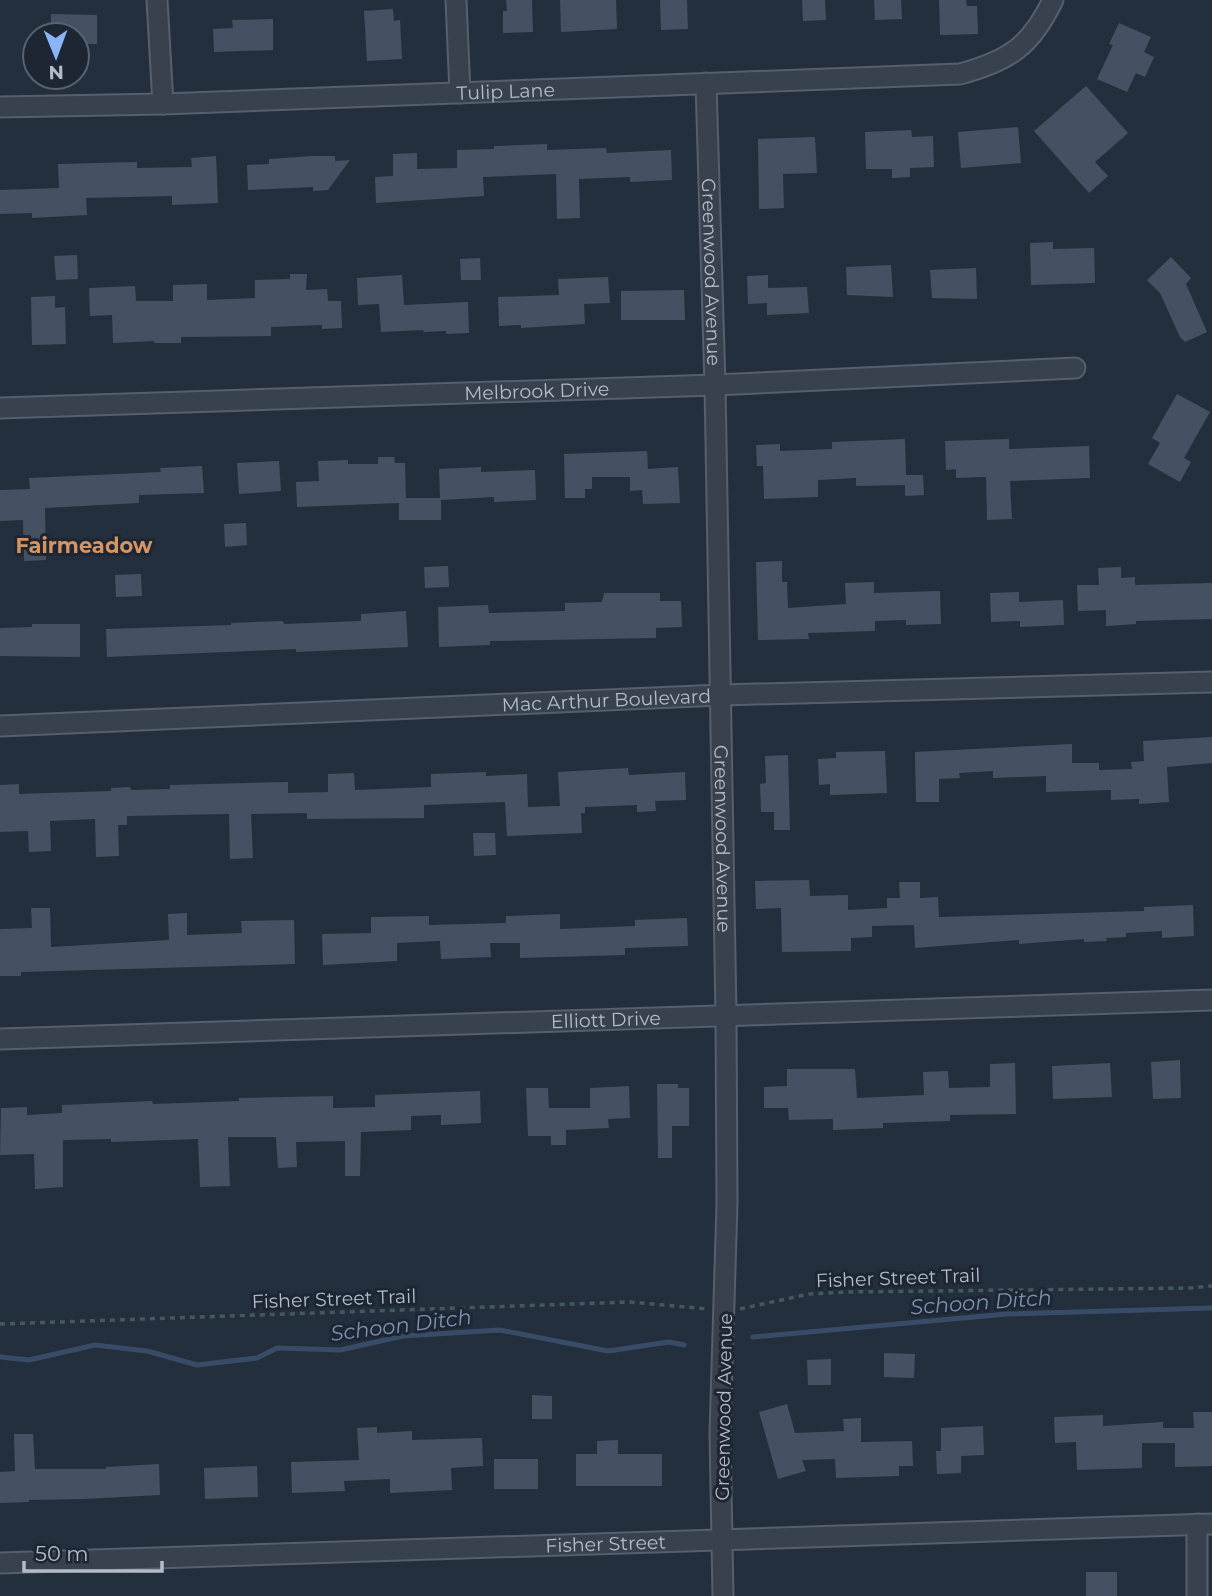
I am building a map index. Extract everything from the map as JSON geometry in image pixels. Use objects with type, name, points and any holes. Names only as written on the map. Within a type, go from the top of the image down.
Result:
[{"type":"street","points":[[156,0],[163,104]]},
{"type":"street","points":[[456,0],[460,93]]},
{"type":"street","name":"Tulip Lane","points":[[0,107],[163,104],[960,74],[981,69],[1006,58],[1031,39],[1053,0]]},
{"type":"street","name":"Greenwood Avenue","points":[[706,83],[715,385],[726,1016],[725,1310],[720,1433],[723,1596]]},
{"type":"street","name":"Melbrook Drive","points":[[0,408],[715,385],[1075,368]]},
{"type":"street","name":"Mac Arthur Boulevard","points":[[0,726],[721,695],[1212,682]]},
{"type":"street","name":"Elliott Drive","points":[[0,1039],[1212,1000]]},
{"type":"street","points":[[1198,1596],[1204,1524]]},
{"type":"street","name":"Fisher Street","points":[[0,1563],[1204,1524]]},
{"type":"path","name":"Fisher Street Trail","points":[[0,1324],[630,1302],[725,1310],[747,1309],[809,1294],[846,1292],[1212,1286]]},
{"type":"building","points":[[506,0],[532,0],[533,32],[503,33]]},
{"type":"building","points":[[560,0],[616,0],[617,29],[561,32]]},
{"type":"building","points":[[660,0],[687,0],[688,29],[661,30]]},
{"type":"building","points":[[802,0],[825,0],[826,20],[803,21]]},
{"type":"building","points":[[874,0],[901,0],[902,19],[875,20]]},
{"type":"building","points":[[939,0],[966,0],[967,6],[977,6],[978,34],[940,35]]},
{"type":"building","points":[[393,9],[394,21],[400,20],[402,59],[367,61],[364,11]]},
{"type":"building","points":[[51,14],[97,15],[97,44],[91,44],[91,21],[51,21]]},
{"type":"building","points":[[273,19],[273,50],[214,52],[213,29],[233,28],[232,20]]},
{"type":"building","points":[[1119,23],[1151,37],[1144,52],[1154,57],[1145,77],[1136,73],[1127,92],[1097,79],[1113,45],[1109,44]]},
{"type":"building","points":[[1086,86],[1128,133],[1095,162],[1108,176],[1089,193],[1034,131]]},
{"type":"building","points":[[1018,127],[1021,163],[961,168],[958,132]]},
{"type":"building","points":[[911,130],[912,137],[933,136],[934,167],[910,168],[910,177],[892,178],[892,169],[866,169],[865,132]]},
{"type":"building","points":[[815,137],[817,173],[783,174],[784,208],[759,209],[758,139]]},
{"type":"building","points":[[547,144],[547,150],[606,148],[607,153],[671,150],[672,180],[630,182],[630,177],[579,179],[580,218],[557,219],[556,174],[483,177],[484,196],[376,203],[375,177],[393,176],[393,154],[417,153],[417,169],[457,168],[457,150]]},
{"type":"building","points":[[216,156],[218,203],[172,205],[172,196],[86,198],[87,215],[32,218],[32,213],[0,214],[0,190],[59,188],[58,164],[137,162],[137,168],[192,167],[191,158]]},
{"type":"building","points":[[335,156],[335,161],[350,160],[328,190],[313,191],[313,187],[248,190],[247,165],[269,164],[269,159]]},
{"type":"building","points":[[1053,242],[1053,249],[1094,248],[1095,283],[1031,285],[1030,243]]},
{"type":"building","points":[[77,255],[78,279],[56,280],[54,256]]},
{"type":"building","points":[[1171,257],[1191,278],[1186,284],[1207,332],[1185,342],[1180,337],[1160,293],[1147,280]]},
{"type":"building","points":[[480,258],[481,280],[461,280],[460,259]]},
{"type":"building","points":[[891,265],[893,297],[847,295],[846,267]]},
{"type":"building","points":[[976,268],[977,299],[932,298],[930,270]]},
{"type":"building","points":[[290,274],[307,274],[306,290],[327,289],[328,301],[341,301],[342,328],[322,329],[322,325],[271,327],[271,336],[181,337],[181,343],[113,343],[112,315],[90,316],[89,288],[135,286],[136,301],[173,301],[173,285],[207,284],[207,300],[255,298],[255,280],[290,279]]},
{"type":"building","points":[[402,275],[404,305],[468,302],[469,333],[446,334],[446,331],[423,330],[381,332],[379,304],[358,305],[357,278]]},
{"type":"building","points":[[768,275],[768,288],[807,287],[809,313],[767,315],[767,303],[748,304],[747,276]]},
{"type":"building","points":[[608,277],[610,303],[584,304],[585,324],[521,328],[521,325],[499,326],[498,297],[559,295],[558,279]]},
{"type":"building","points":[[684,290],[685,320],[621,320],[621,291]]},
{"type":"building","points":[[55,296],[55,308],[65,307],[66,344],[32,345],[31,297]]},
{"type":"building","points":[[1177,394],[1210,412],[1184,458],[1191,462],[1180,482],[1148,464],[1160,443],[1152,438]]},
{"type":"building","points":[[905,439],[906,475],[923,475],[924,495],[905,496],[905,485],[856,486],[856,478],[818,480],[818,497],[764,499],[763,466],[757,466],[756,445],[780,444],[780,451],[832,449],[832,442]]},
{"type":"building","points":[[1009,439],[1009,449],[1089,446],[1090,478],[1010,481],[1012,519],[987,520],[986,477],[956,478],[956,469],[946,470],[945,441]]},
{"type":"building","points":[[647,451],[648,469],[678,467],[680,503],[643,504],[642,490],[630,491],[630,477],[592,477],[592,489],[585,489],[585,498],[565,498],[564,454]]},
{"type":"building","points":[[378,457],[394,457],[395,463],[405,463],[406,498],[440,498],[439,469],[481,467],[481,472],[535,470],[536,500],[494,502],[494,497],[441,500],[441,520],[399,520],[399,503],[297,507],[296,482],[319,481],[318,461],[348,460],[348,464],[378,464]]},
{"type":"building","points":[[279,461],[281,491],[239,494],[237,463]]},
{"type":"building","points":[[202,466],[204,493],[139,495],[139,503],[45,508],[46,560],[24,561],[23,520],[0,521],[0,490],[30,489],[29,478],[161,472],[160,468]]},
{"type":"building","points":[[246,523],[247,545],[225,547],[224,524]]},
{"type":"building","points":[[782,561],[782,582],[787,582],[788,608],[846,604],[845,583],[874,582],[874,593],[940,591],[941,624],[906,625],[906,620],[875,621],[875,631],[808,633],[809,639],[758,640],[756,562]]},
{"type":"building","points":[[448,566],[449,587],[425,588],[424,567]]},
{"type":"building","points":[[1121,567],[1121,578],[1135,577],[1135,585],[1212,583],[1212,619],[1136,621],[1136,624],[1106,626],[1106,610],[1078,611],[1077,585],[1099,585],[1098,568]]},
{"type":"building","points":[[141,574],[142,596],[116,597],[115,575]]},
{"type":"building","points":[[1019,592],[1019,602],[1063,600],[1064,625],[1020,627],[1020,621],[991,622],[990,593]]},
{"type":"building","points":[[604,593],[660,593],[660,601],[681,601],[682,627],[656,628],[656,638],[490,641],[490,645],[439,647],[438,607],[488,605],[489,613],[565,611],[565,603],[602,602]]},
{"type":"building","points":[[406,611],[408,647],[107,657],[106,629],[283,621],[284,624],[361,621],[361,614]]},
{"type":"building","points":[[32,624],[80,624],[80,657],[0,656],[0,628],[32,627]]},
{"type":"building","points":[[1212,737],[1212,763],[1167,767],[1169,802],[1139,804],[1139,799],[1111,800],[1111,790],[1046,792],[1046,776],[993,778],[993,771],[959,773],[960,778],[939,779],[939,802],[916,802],[915,752],[1072,744],[1072,763],[1099,763],[1099,770],[1132,769],[1131,762],[1144,761],[1143,741]]},
{"type":"building","points":[[885,751],[887,793],[830,795],[830,784],[819,785],[818,759],[836,758],[836,752]]},
{"type":"building","points":[[788,755],[790,830],[774,830],[774,812],[761,812],[760,784],[766,783],[765,756]]},
{"type":"building","points":[[628,768],[629,775],[685,772],[686,800],[655,801],[656,811],[637,812],[637,805],[585,807],[585,813],[581,813],[582,833],[507,836],[505,802],[424,805],[424,818],[307,819],[307,813],[251,814],[253,858],[230,859],[229,814],[127,816],[127,825],[118,825],[119,856],[96,857],[95,819],[50,821],[51,851],[29,852],[28,831],[0,832],[0,785],[19,784],[19,794],[111,791],[111,788],[130,787],[131,790],[170,789],[170,785],[288,782],[288,793],[328,792],[328,774],[354,773],[355,790],[431,787],[431,774],[486,772],[486,776],[527,774],[528,807],[560,806],[558,772]]},
{"type":"building","points":[[473,833],[495,833],[496,855],[474,856]]},
{"type":"building","points":[[809,880],[810,896],[848,895],[848,910],[887,908],[887,898],[900,898],[899,882],[920,882],[920,898],[938,897],[939,917],[1144,911],[1144,907],[1193,905],[1194,936],[1162,938],[1162,931],[1126,933],[1126,937],[1106,938],[1107,941],[1084,942],[1084,939],[1019,944],[1019,940],[915,948],[914,925],[872,926],[872,937],[851,938],[851,951],[782,952],[781,908],[756,909],[755,881]]},
{"type":"building","points":[[31,908],[50,908],[51,947],[169,940],[168,914],[187,913],[187,935],[242,933],[241,921],[294,920],[295,964],[21,972],[21,976],[0,976],[0,929],[32,928]]},
{"type":"building","points":[[560,914],[560,929],[635,926],[635,920],[687,918],[688,946],[625,948],[625,955],[520,958],[520,943],[490,943],[491,957],[441,959],[440,941],[397,943],[397,961],[323,965],[322,934],[371,933],[371,917],[429,916],[429,925],[506,923],[506,916]]},
{"type":"building","points":[[1180,1060],[1181,1098],[1153,1099],[1151,1062]]},
{"type":"building","points":[[1015,1063],[1016,1114],[950,1115],[950,1121],[883,1123],[883,1128],[833,1130],[833,1119],[789,1120],[788,1108],[764,1108],[764,1087],[787,1086],[787,1069],[855,1069],[857,1098],[924,1095],[923,1072],[948,1071],[949,1088],[990,1087],[990,1064]]},
{"type":"building","points":[[1110,1063],[1112,1097],[1053,1099],[1052,1066]]},
{"type":"building","points":[[657,1084],[678,1084],[678,1088],[689,1088],[689,1126],[672,1126],[672,1158],[658,1158]]},
{"type":"building","points":[[629,1086],[630,1118],[608,1119],[609,1128],[566,1130],[566,1145],[551,1145],[551,1136],[528,1136],[526,1088],[548,1088],[549,1108],[590,1108],[590,1088]]},
{"type":"building","points":[[480,1091],[481,1123],[441,1125],[441,1115],[411,1116],[411,1130],[361,1132],[360,1176],[345,1176],[345,1141],[296,1142],[297,1167],[278,1168],[276,1137],[228,1137],[230,1186],[200,1187],[198,1139],[111,1142],[111,1139],[63,1140],[63,1187],[35,1189],[34,1154],[0,1155],[1,1108],[27,1107],[27,1115],[62,1113],[62,1105],[333,1096],[333,1108],[375,1107],[375,1095]]},
{"type":"building","points":[[884,1353],[915,1354],[914,1378],[884,1377]]},
{"type":"building","points":[[831,1359],[831,1385],[808,1385],[807,1360]]},
{"type":"building","points":[[532,1395],[552,1396],[552,1419],[532,1419]]},
{"type":"building","points":[[787,1404],[795,1433],[844,1431],[843,1419],[861,1418],[861,1442],[912,1441],[913,1466],[899,1466],[899,1476],[836,1478],[835,1459],[802,1460],[806,1471],[778,1479],[759,1412]]},
{"type":"building","points":[[1193,1412],[1212,1412],[1212,1466],[1175,1467],[1175,1443],[1142,1443],[1142,1468],[1077,1470],[1076,1442],[1055,1443],[1054,1417],[1103,1415],[1103,1426],[1163,1422],[1163,1428],[1194,1428]]},
{"type":"building","points":[[983,1426],[984,1455],[961,1456],[961,1473],[937,1474],[936,1451],[941,1451],[941,1428]]},
{"type":"building","points":[[377,1427],[377,1433],[412,1431],[412,1440],[482,1438],[483,1466],[451,1468],[452,1490],[390,1493],[390,1479],[344,1481],[345,1491],[292,1493],[291,1462],[359,1460],[357,1428]]},
{"type":"building","points":[[14,1434],[33,1434],[35,1469],[106,1469],[159,1464],[160,1495],[0,1503],[0,1472],[15,1471]]},
{"type":"building","points":[[618,1440],[618,1454],[662,1454],[662,1486],[576,1486],[576,1454],[597,1454],[597,1441]]},
{"type":"building","points":[[494,1459],[538,1459],[538,1489],[494,1489]]},
{"type":"building","points":[[257,1466],[258,1497],[205,1499],[204,1468]]},
{"type":"building","points":[[1086,1572],[1117,1572],[1117,1596],[1086,1596]]},
{"type":"waterway","name":"Schoon Ditch","points":[[753,1337],[1007,1314],[1212,1308]]},
{"type":"waterway","name":"Schoon Ditch","points":[[0,1357],[29,1360],[95,1345],[147,1351],[197,1365],[257,1358],[277,1348],[340,1350],[403,1336],[500,1330],[608,1351],[669,1342],[684,1345]]},
{"type":"district","name":"Fairmeadow","points":[[84,545]]}]
